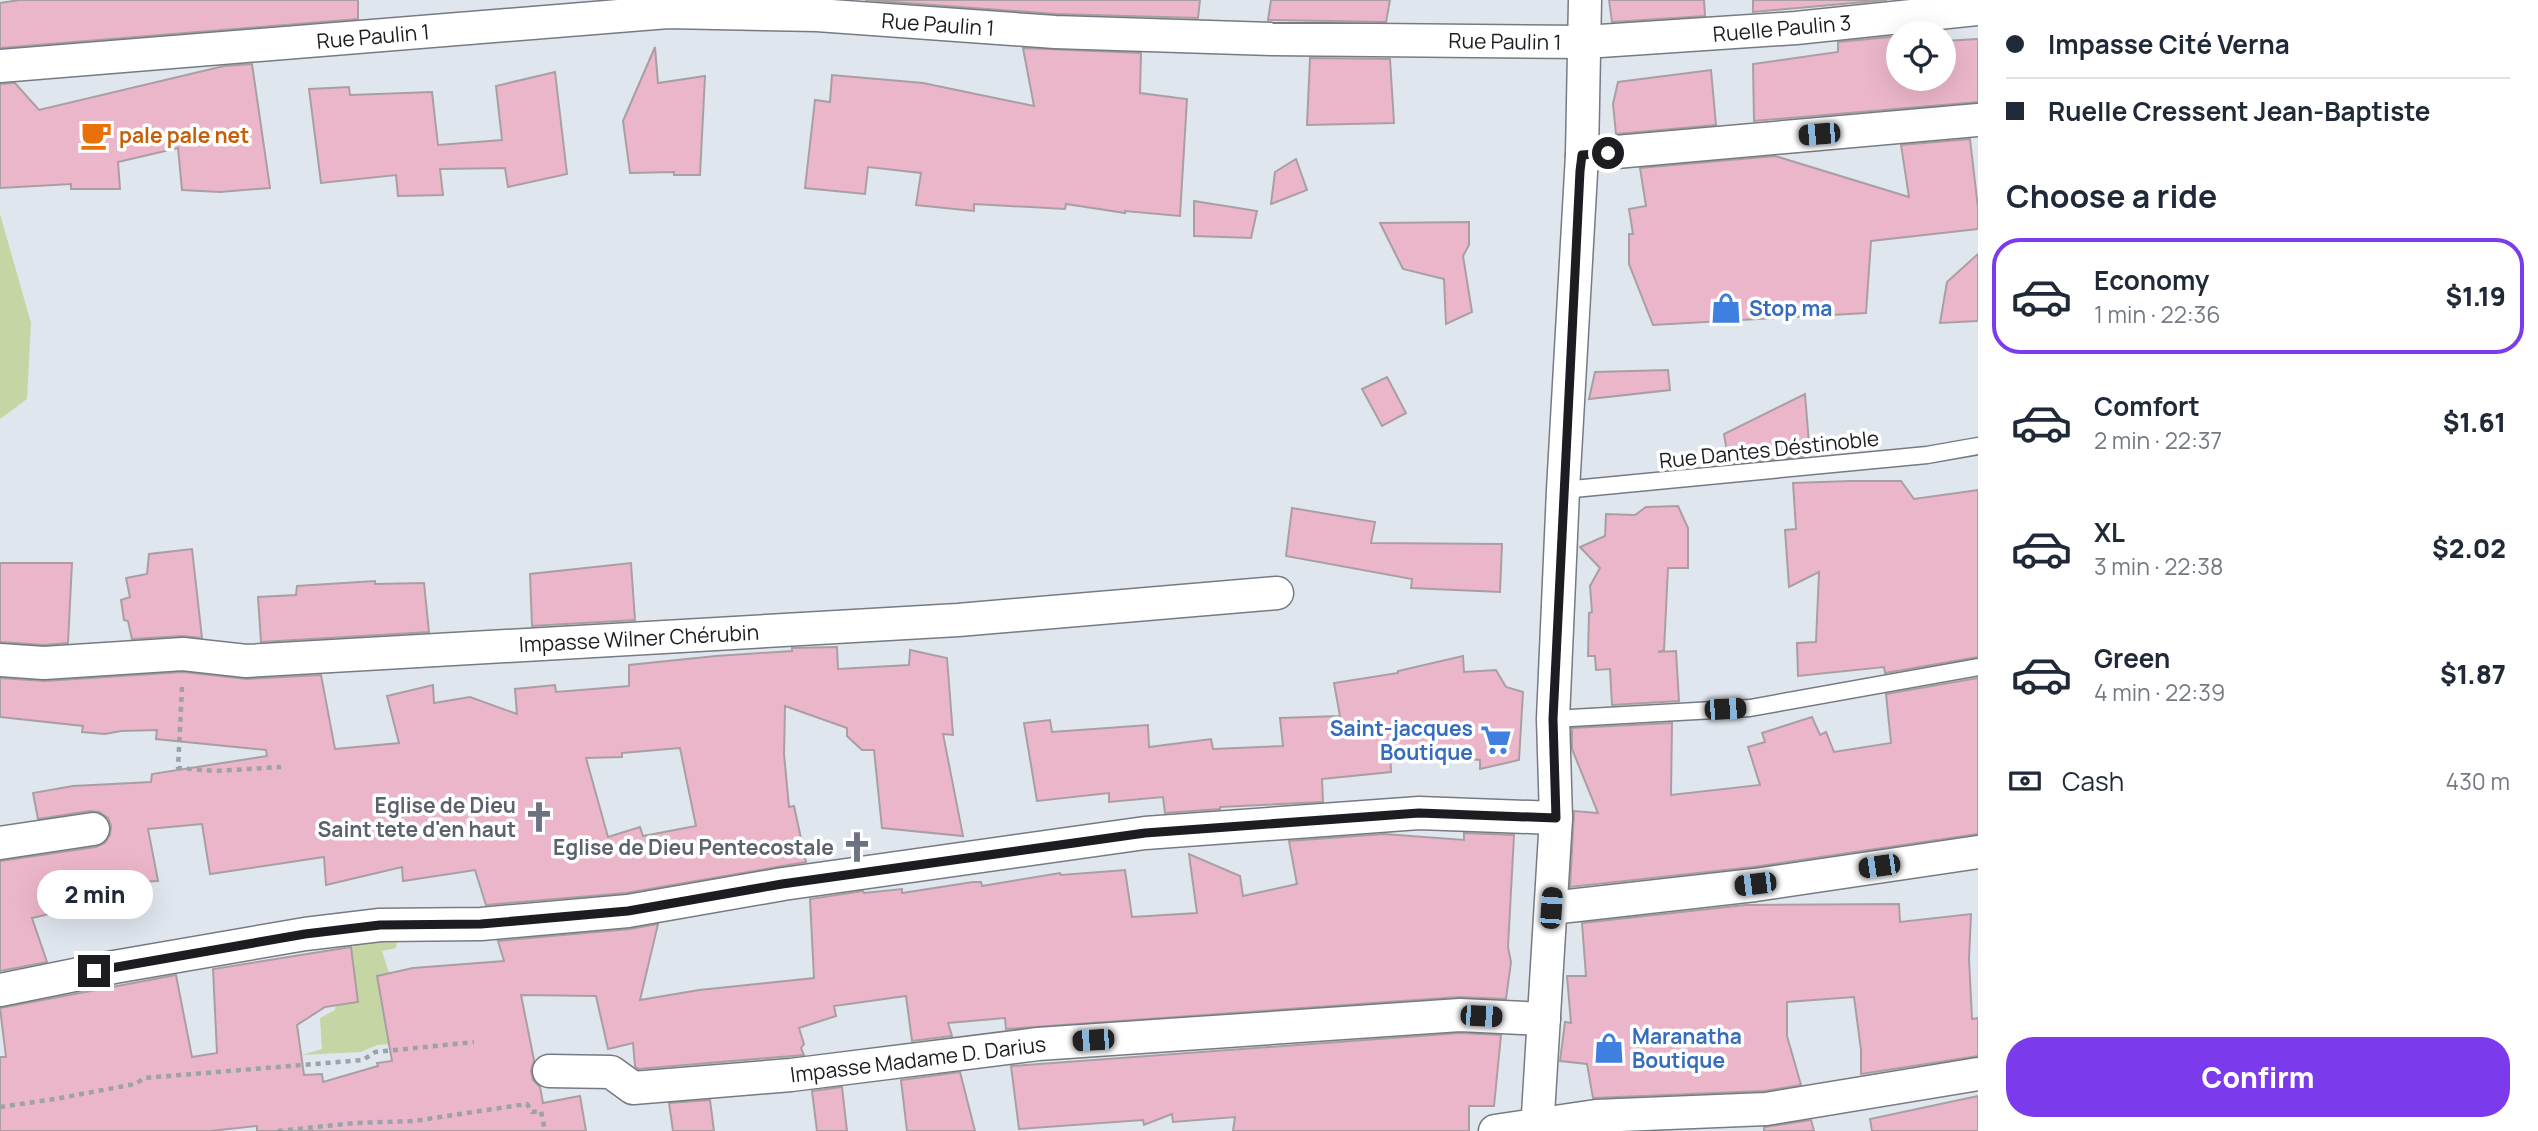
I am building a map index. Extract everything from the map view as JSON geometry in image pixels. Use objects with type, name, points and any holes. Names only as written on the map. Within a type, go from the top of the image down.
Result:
[{"type":"street","points":[[1537,1128],[1556,818],[1553,719],[1582,155],[1585,0]]},
{"type":"street","name":"Ruelle Paulin 3","points":[[1585,42],[1797,28],[1978,9]]},
{"type":"street","name":"Rue Paulin 1","points":[[0,66],[668,12],[817,15],[1069,33],[1272,39],[1585,42]]},
{"type":"street","points":[[1582,155],[1978,120]]},
{"type":"street","name":"Impasse Wilner Chérubin","points":[[0,660],[44,663],[183,654],[246,661],[958,620],[1277,593]]},
{"type":"street","points":[[0,990],[305,934],[380,925],[481,924],[628,911],[782,884],[1145,833],[1419,813],[1556,818]]},
{"type":"street","points":[[0,843],[93,829]]},
{"type":"street","points":[[1551,908],[1755,884],[1978,852]]},
{"type":"street","name":"Impasse Madame D. Darius","points":[[548,1071],[611,1072],[634,1088],[790,1075],[1038,1044],[1460,1015],[1544,1019]]},
{"type":"street","points":[[1495,1131],[1537,1128],[1596,1116],[1766,1109],[1978,1074]]},
{"type":"lane","name":"Rue Dantes Déstinoble","points":[[1563,490],[1927,455],[1978,446]]},
{"type":"lane","points":[[1553,719],[1750,708],[1978,667]]},
{"type":"path","points":[[183,654],[178,768],[215,771],[281,767]]},
{"type":"path","points":[[0,1107],[135,1084],[144,1078],[363,1060],[375,1052],[474,1042]]},
{"type":"path","points":[[278,1131],[354,1123],[414,1121],[527,1104],[532,1112],[541,1111],[545,1131]]},
{"type":"green space","points":[[0,214],[31,323],[27,399],[0,419]]},
{"type":"green space","points":[[350,929],[448,931],[444,942],[397,940],[396,948],[382,951],[389,973],[378,983],[387,1033],[468,1038],[377,1045],[361,1052],[301,1055],[322,1049],[320,1018],[335,1010]]},
{"type":"building","points":[[20,0],[358,0],[358,19],[0,48],[0,3]]},
{"type":"building","points":[[865,0],[1200,0],[1198,18],[1056,14]]},
{"type":"building","points":[[1271,0],[1390,0],[1386,22],[1268,20]]},
{"type":"building","points":[[1609,0],[1704,0],[1705,16],[1612,22]]},
{"type":"building","points":[[1753,0],[1887,0],[1753,12]]},
{"type":"building","points":[[1886,37],[1886,91],[1956,91],[1956,40],[1978,39],[1978,102],[1754,121],[1753,64],[1838,52],[1838,42]]},
{"type":"building","points":[[655,47],[658,83],[705,76],[700,175],[674,175],[674,172],[630,173],[623,121]]},
{"type":"building","points":[[1023,48],[1141,53],[1140,93],[1187,99],[1180,216],[1125,213],[1066,204],[1065,209],[974,204],[974,211],[916,205],[921,173],[868,167],[865,194],[805,188],[815,100],[830,102],[832,75],[923,83],[1034,106]]},
{"type":"building","points":[[1310,58],[1390,59],[1394,123],[1307,125]]},
{"type":"building","points":[[252,64],[270,188],[220,192],[182,190],[178,148],[118,162],[120,189],[71,189],[71,184],[0,188],[0,84],[15,83],[39,110],[224,66]]},
{"type":"building","points":[[1711,70],[1716,125],[1616,134],[1613,104],[1618,82]]},
{"type":"building","points":[[555,72],[567,174],[508,187],[505,168],[440,169],[443,195],[398,196],[396,175],[321,183],[309,89],[349,87],[350,95],[432,92],[438,145],[502,140],[496,86]]},
{"type":"building","points":[[1970,139],[1978,229],[1871,241],[1866,313],[1653,325],[1629,264],[1629,234],[1633,234],[1629,209],[1646,206],[1640,168],[1775,156],[1909,197],[1901,145]]},
{"type":"building","points":[[1296,159],[1307,190],[1271,204],[1275,172]]},
{"type":"building","points":[[1194,201],[1257,211],[1251,238],[1194,236]]},
{"type":"building","points":[[1469,222],[1469,245],[1463,256],[1472,312],[1446,324],[1444,279],[1403,269],[1380,223]]},
{"type":"building","points":[[1978,254],[1978,321],[1940,323],[1947,282]]},
{"type":"building","points":[[1668,370],[1670,390],[1589,399],[1595,372]]},
{"type":"building","points":[[1387,377],[1406,413],[1382,426],[1362,389]]},
{"type":"building","points":[[1805,394],[1810,456],[1729,464],[1724,434]]},
{"type":"building","points":[[1901,481],[1914,499],[1978,490],[1978,657],[1885,673],[1884,667],[1798,676],[1797,643],[1816,642],[1819,572],[1789,587],[1785,530],[1796,529],[1793,483]]},
{"type":"building","points":[[1678,506],[1688,528],[1688,568],[1668,568],[1664,650],[1658,652],[1676,651],[1679,701],[1612,705],[1610,669],[1596,670],[1595,656],[1588,656],[1589,613],[1592,612],[1590,586],[1600,568],[1580,547],[1605,536],[1606,514],[1635,515],[1646,507]]},
{"type":"building","points":[[1292,508],[1375,522],[1371,543],[1502,544],[1500,592],[1411,588],[1412,579],[1286,556]]},
{"type":"building","points":[[192,549],[202,638],[182,636],[132,639],[128,621],[124,620],[121,600],[130,597],[126,578],[147,574],[149,554]]},
{"type":"building","points":[[0,563],[72,563],[68,643],[44,645],[0,642]]},
{"type":"building","points":[[631,563],[635,620],[532,626],[530,574]]},
{"type":"building","points":[[375,581],[375,584],[424,583],[429,632],[261,642],[258,597],[296,595],[297,586]]},
{"type":"building","points":[[837,647],[838,669],[909,665],[910,650],[947,658],[953,735],[943,734],[963,836],[882,828],[874,750],[862,750],[847,736],[847,728],[785,706],[784,754],[789,807],[794,806],[806,862],[626,893],[486,905],[475,870],[403,881],[402,867],[326,885],[324,857],[210,874],[202,824],[148,829],[158,881],[110,883],[114,906],[58,909],[58,912],[32,918],[47,962],[0,971],[0,861],[96,847],[105,843],[110,835],[108,818],[99,812],[38,819],[33,793],[73,786],[151,782],[152,774],[267,756],[266,750],[156,739],[157,730],[105,734],[82,732],[83,726],[0,717],[0,678],[45,681],[183,672],[247,679],[321,675],[335,749],[399,743],[387,696],[433,685],[434,703],[470,697],[517,714],[515,689],[555,685],[556,692],[629,686],[629,665],[792,651],[792,648]],"holes":[[[680,748],[696,826],[643,836],[640,827],[608,837],[586,758],[622,757],[622,753]]]},
{"type":"building","points":[[1463,656],[1464,672],[1496,670],[1506,687],[1523,692],[1519,760],[1480,769],[1480,760],[1390,753],[1391,772],[1322,779],[1323,802],[1220,807],[1165,813],[1163,797],[1109,802],[1109,793],[1037,801],[1024,723],[1050,720],[1052,732],[1148,725],[1149,747],[1211,739],[1213,749],[1283,746],[1280,718],[1340,716],[1334,683],[1398,673]]},
{"type":"building","points":[[1978,678],[1978,834],[1753,867],[1570,887],[1574,811],[1598,813],[1572,749],[1572,728],[1672,723],[1671,795],[1760,785],[1748,747],[1765,742],[1762,733],[1812,717],[1820,735],[1826,732],[1834,752],[1891,743],[1886,694]]},
{"type":"building","points":[[1464,833],[1514,835],[1508,947],[1511,962],[1506,999],[1459,997],[1006,1029],[1005,1018],[948,1023],[952,1036],[912,1041],[906,996],[834,1006],[836,1016],[799,1028],[804,1055],[638,1069],[635,1066],[633,1043],[608,1049],[596,996],[521,995],[534,1060],[531,1071],[533,1080],[540,1087],[543,1103],[580,1096],[586,1131],[257,1131],[257,1126],[210,1131],[0,1131],[0,1057],[6,1057],[0,1008],[176,975],[192,1057],[217,1053],[213,969],[351,947],[358,1002],[325,1007],[297,1025],[304,1075],[322,1074],[323,1082],[378,1066],[377,1063],[392,1061],[377,976],[413,968],[504,961],[498,941],[658,924],[640,1000],[699,990],[814,978],[810,899],[863,891],[902,889],[902,893],[973,882],[981,882],[982,886],[1060,873],[1125,870],[1132,917],[1197,913],[1189,854],[1240,876],[1243,896],[1297,884],[1289,841],[1384,834],[1464,840]]},
{"type":"building","points":[[1899,904],[1900,922],[1971,914],[1969,959],[1972,1019],[1978,1018],[1978,1056],[1861,1074],[1861,1050],[1854,997],[1787,1002],[1787,1036],[1801,1085],[1764,1091],[1593,1098],[1587,1064],[1560,1061],[1565,1022],[1571,1023],[1567,976],[1586,976],[1582,923],[1745,905]]},
{"type":"building","points":[[1460,1033],[1501,1035],[1494,1106],[1469,1106],[1469,1131],[1233,1131],[1235,1117],[1173,1122],[1172,1114],[1144,1125],[1143,1120],[1019,1129],[1011,1066]]},
{"type":"building","points":[[960,1072],[975,1131],[907,1131],[901,1080]]},
{"type":"building","points":[[842,1087],[847,1131],[817,1131],[812,1091]]},
{"type":"building","points":[[1978,1096],[1978,1131],[1872,1131],[1870,1119]]},
{"type":"building","points":[[710,1100],[714,1131],[673,1131],[669,1103]]},
{"type":"building","points":[[1811,1120],[1814,1131],[1764,1131],[1764,1127]]},
{"type":"place","name":"pale pale net","points":[[96,135]]},
{"type":"place","name":"Stop ma","points":[[1726,308]]},
{"type":"place","name":"Saint-jacques Boutique","points":[[1496,740]]},
{"type":"place","name":"Eglise de Dieu Saint tete d'en haut","points":[[539,817]]},
{"type":"place","name":"Eglise de Dieu Pentecostale","points":[[857,847]]},
{"type":"place","name":"Maranatha Boutique","points":[[1609,1048]]},
{"type":"route","points":[[94,971],[305,934],[380,925],[481,924],[628,911],[782,884],[1145,833],[1419,813],[1556,818],[1553,719],[1580,171],[1582,155],[1608,153]]}]
